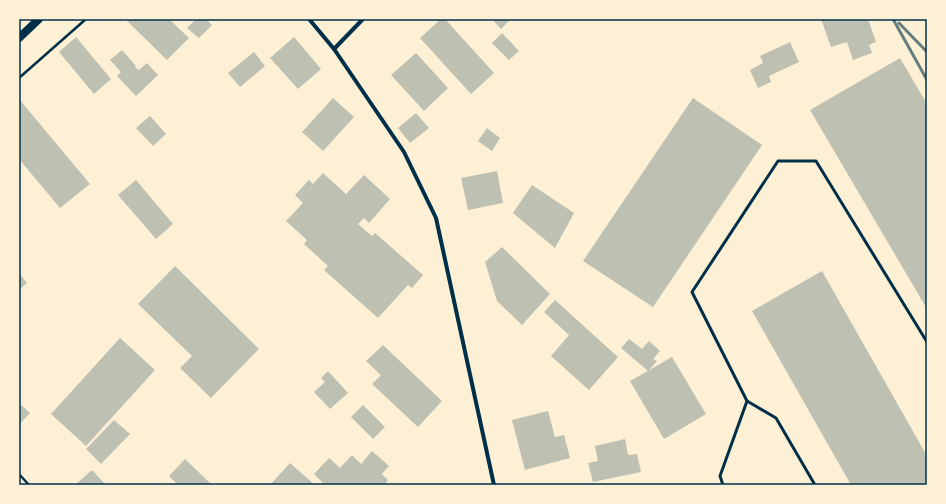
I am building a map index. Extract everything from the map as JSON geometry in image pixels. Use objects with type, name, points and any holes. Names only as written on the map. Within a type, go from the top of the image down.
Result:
[{"type":"main road","points":[[19,38],[39,19]]},
{"type":"street","points":[[309,19],[334,49],[404,152],[436,218],[494,485]]},
{"type":"street","points":[[334,49],[363,19]]},
{"type":"lane","points":[[815,485],[776,418],[747,401],[692,292],[778,161],[816,161],[927,342]]},
{"type":"lane","points":[[723,485],[720,476],[747,401]]},
{"type":"path","points":[[19,78],[86,19]]},
{"type":"path","points":[[19,474],[29,485]]},
{"type":"building","points":[[125,19],[169,19],[189,38],[167,60]]},
{"type":"building","points":[[196,19],[206,19],[212,25],[199,38],[187,28]]},
{"type":"building","points":[[441,19],[445,19],[494,73],[471,94],[420,38]]},
{"type":"building","points":[[492,19],[511,19],[501,29]]},
{"type":"building","points":[[821,19],[868,19],[876,42],[869,45],[872,53],[853,60],[847,42],[831,47]]},
{"type":"building","points":[[502,33],[519,51],[509,60],[492,43]]},
{"type":"building","points":[[76,37],[111,79],[94,94],[59,52]]},
{"type":"building","points":[[294,37],[321,69],[298,89],[270,58]]},
{"type":"building","points":[[790,42],[799,62],[769,76],[771,82],[758,88],[750,70],[763,63],[760,56]]},
{"type":"building","points":[[122,50],[139,70],[147,63],[158,75],[136,96],[117,76],[121,72],[110,60]]},
{"type":"building","points":[[254,52],[265,66],[240,87],[228,73]]},
{"type":"building","points":[[416,53],[448,88],[424,111],[391,75]]},
{"type":"building","points":[[900,58],[927,104],[927,309],[810,110]]},
{"type":"building","points":[[333,98],[354,117],[323,151],[302,132]]},
{"type":"building","points":[[693,98],[762,145],[653,307],[583,261]]},
{"type":"building","points":[[19,99],[90,184],[60,208],[19,159]]},
{"type":"building","points":[[416,113],[429,128],[410,143],[398,128]]},
{"type":"building","points":[[150,116],[166,134],[153,146],[136,128]]},
{"type":"building","points":[[487,128],[500,138],[492,151],[478,141]]},
{"type":"building","points":[[497,171],[503,203],[468,210],[461,178]]},
{"type":"building","points":[[323,173],[346,194],[364,175],[390,199],[369,223],[364,218],[358,224],[372,236],[375,233],[423,275],[412,288],[408,285],[378,318],[324,270],[328,266],[304,244],[307,240],[286,221],[303,203],[295,195],[309,180],[313,184]]},
{"type":"building","points":[[136,180],[173,224],[156,239],[118,195]]},
{"type":"building","points":[[532,185],[574,213],[555,248],[513,213]]},
{"type":"building","points":[[502,247],[550,294],[522,325],[497,301],[485,262]]},
{"type":"building","points":[[175,266],[259,349],[211,398],[180,368],[192,356],[138,304]]},
{"type":"building","points":[[822,271],[927,456],[927,482],[922,485],[851,485],[752,311]]},
{"type":"building","points":[[19,273],[27,283],[19,290]]},
{"type":"building","points":[[555,300],[618,357],[589,390],[551,356],[569,335],[544,312]]},
{"type":"building","points":[[120,338],[155,370],[86,446],[51,414]]},
{"type":"building","points":[[629,339],[642,349],[649,341],[660,351],[653,359],[657,361],[648,371],[621,348]]},
{"type":"building","points":[[383,345],[442,401],[418,427],[372,384],[381,375],[366,361]]},
{"type":"building","points":[[672,357],[706,414],[664,439],[630,381]]},
{"type":"building","points":[[328,371],[348,393],[330,409],[314,392],[325,382],[321,378]]},
{"type":"building","points":[[19,403],[30,413],[19,425]]},
{"type":"building","points":[[363,405],[385,427],[373,439],[351,417]]},
{"type":"building","points":[[548,411],[555,437],[564,435],[570,458],[525,470],[512,420]]},
{"type":"building","points":[[114,420],[130,434],[101,464],[86,449]]},
{"type":"building","points":[[625,439],[628,455],[637,454],[641,472],[593,482],[588,463],[598,461],[595,446]]},
{"type":"building","points":[[372,451],[389,466],[382,474],[388,480],[384,485],[325,485],[314,474],[329,458],[340,468],[352,455],[361,464]]},
{"type":"building","points":[[185,459],[212,485],[178,485],[169,476]]},
{"type":"building","points":[[290,463],[315,485],[292,485],[290,483],[289,485],[270,485]]},
{"type":"building","points":[[92,470],[106,485],[75,485]]},
{"type":"railway","points":[[893,19],[927,80]]},
{"type":"railway","points":[[899,23],[927,52]]}]
